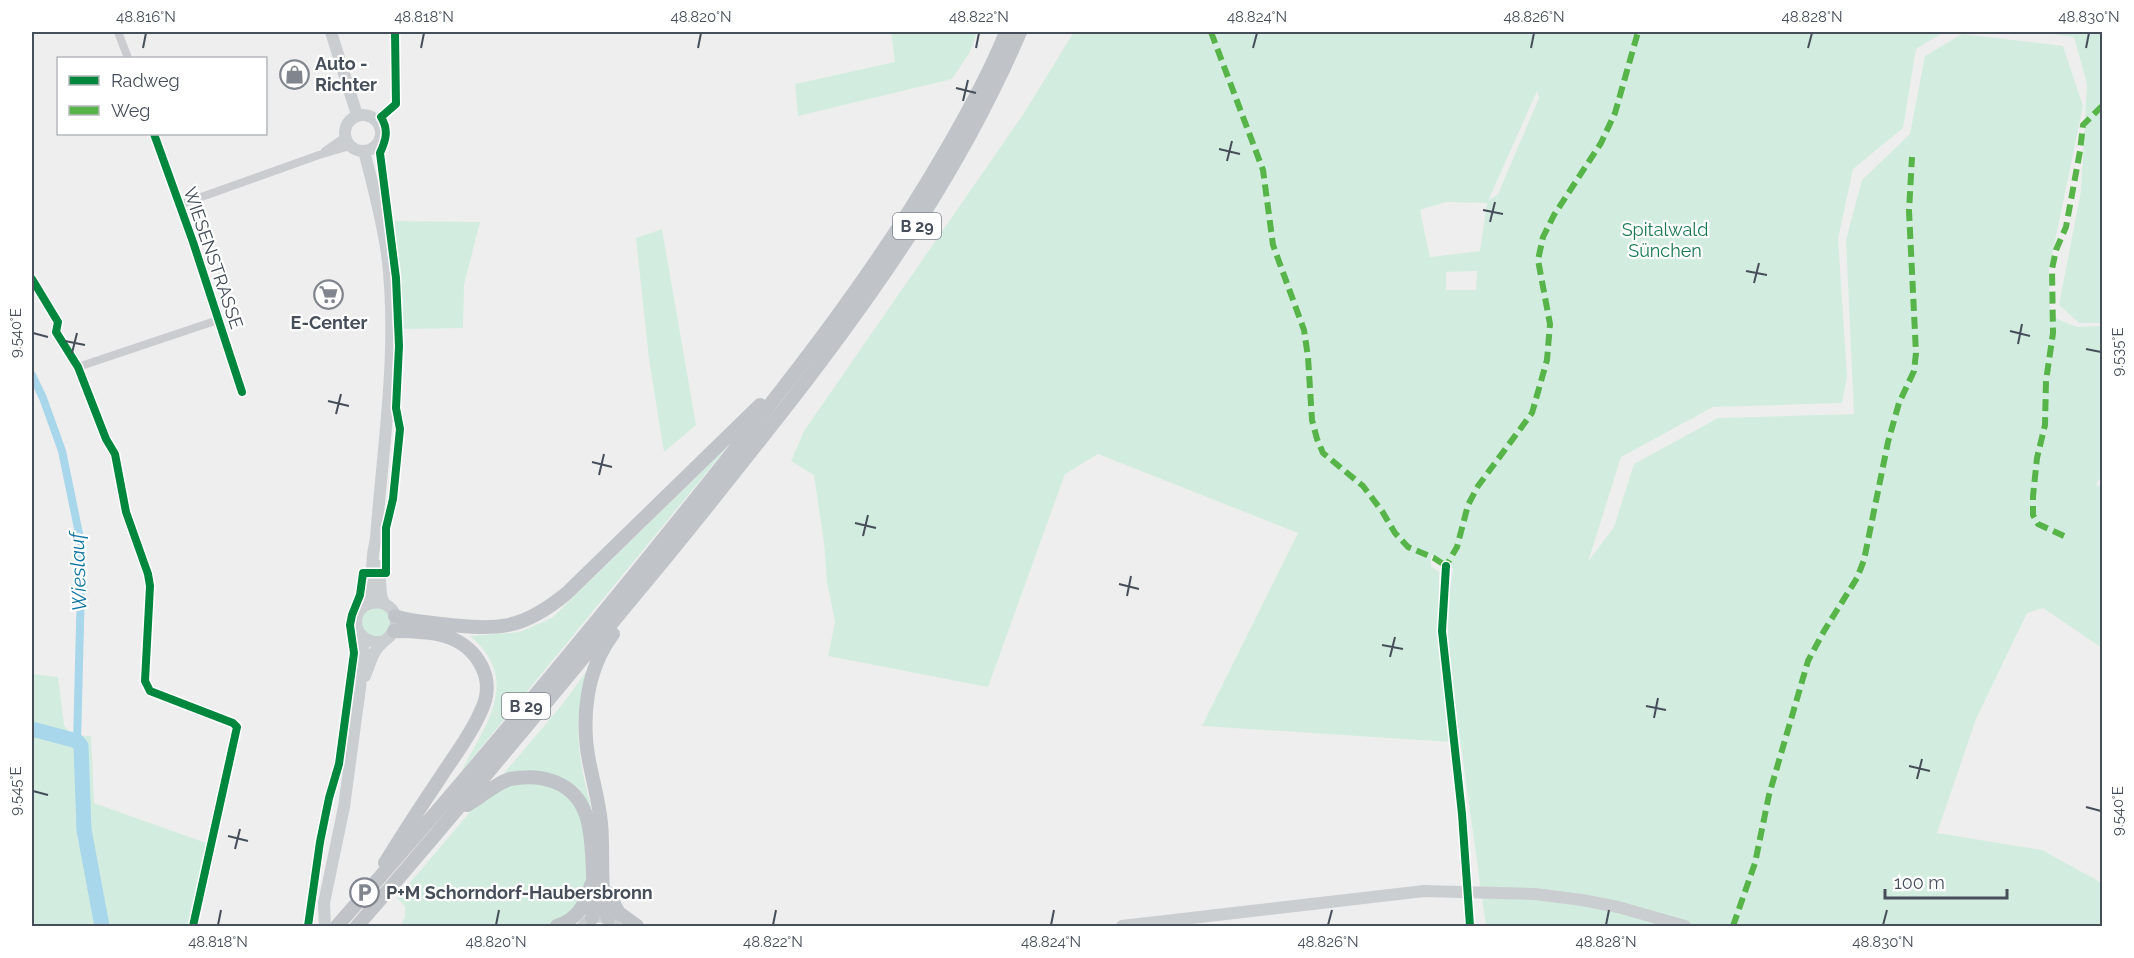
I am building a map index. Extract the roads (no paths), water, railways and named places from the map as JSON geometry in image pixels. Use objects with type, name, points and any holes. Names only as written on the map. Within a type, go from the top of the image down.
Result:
[{"type":"highway","name":"B 29","points":[[357,927],[417,837],[634,576],[787,384],[842,310],[916,203],[970,110],[1006,32]]},
{"type":"highway","name":"B 29","points":[[417,837],[457,810],[708,508],[818,366],[913,232],[982,112],[1020,32]]},
{"type":"highway","points":[[395,616],[489,628],[504,627],[535,617],[567,593],[772,393],[787,384]]},
{"type":"highway","points":[[587,922],[595,902],[601,821],[588,758],[585,726],[587,694],[607,641],[628,614],[635,596]]},
{"type":"highway","points":[[328,926],[363,897],[417,837],[482,710],[487,694],[486,674],[476,654],[456,639],[438,634],[394,631]]},
{"type":"highway","points":[[457,810],[508,780],[537,777],[560,783],[579,798],[585,810],[603,898],[612,923]]},
{"type":"highway","points":[[557,927],[573,918],[582,909],[598,874]]},
{"type":"highway","points":[[598,874],[612,905],[626,921],[637,927]]},
{"type":"main road","points":[[331,32],[360,115]]},
{"type":"main road","points":[[360,115],[374,118],[380,127],[380,139],[369,149],[354,149],[348,142],[346,127],[348,122],[360,115]]},
{"type":"main road","points":[[369,149],[387,256],[391,357],[370,603]]},
{"type":"main road","points":[[376,538],[381,595],[384,604]]},
{"type":"main road","points":[[360,688],[374,652],[381,642],[391,636],[394,631],[395,616],[391,609],[384,604],[370,603],[360,610],[356,622],[357,628],[369,641],[381,642]]},
{"type":"main road","points":[[328,926],[324,903],[344,807],[360,688],[364,638]]},
{"type":"main road","points":[[1122,927],[1424,891],[1535,894],[1618,907],[1685,927]]},
{"type":"main road","points":[[587,922],[603,917],[612,923]]},
{"type":"street","points":[[118,32],[128,57]]},
{"type":"street","points":[[395,32],[396,104]]},
{"type":"street","name":"WIESENSTRASSE","points":[[154,135],[193,242],[242,392]]},
{"type":"street","name":"WIESENSTRASSE","points":[[179,205],[319,155],[348,142]]},
{"type":"street","name":"WIESENSTRASSE","points":[[78,368],[218,320]]},
{"type":"waterway","name":"Wieslauf","points":[[32,375],[62,451],[82,548],[77,741]]},
{"type":"waterway","name":"Wieslauf","points":[[32,729],[77,741],[81,746],[84,830],[102,926]]},
{"type":"place","name":"Auto - Richter","points":[[294,74]]},
{"type":"place","name":"E-Center","points":[[329,294]]},
{"type":"place","name":"P+M Schorndorf-Haubersbronn","points":[[365,893]]},
{"type":"park label","name":"Spitalwald Sünchen","points":[[1665,240]]}]
